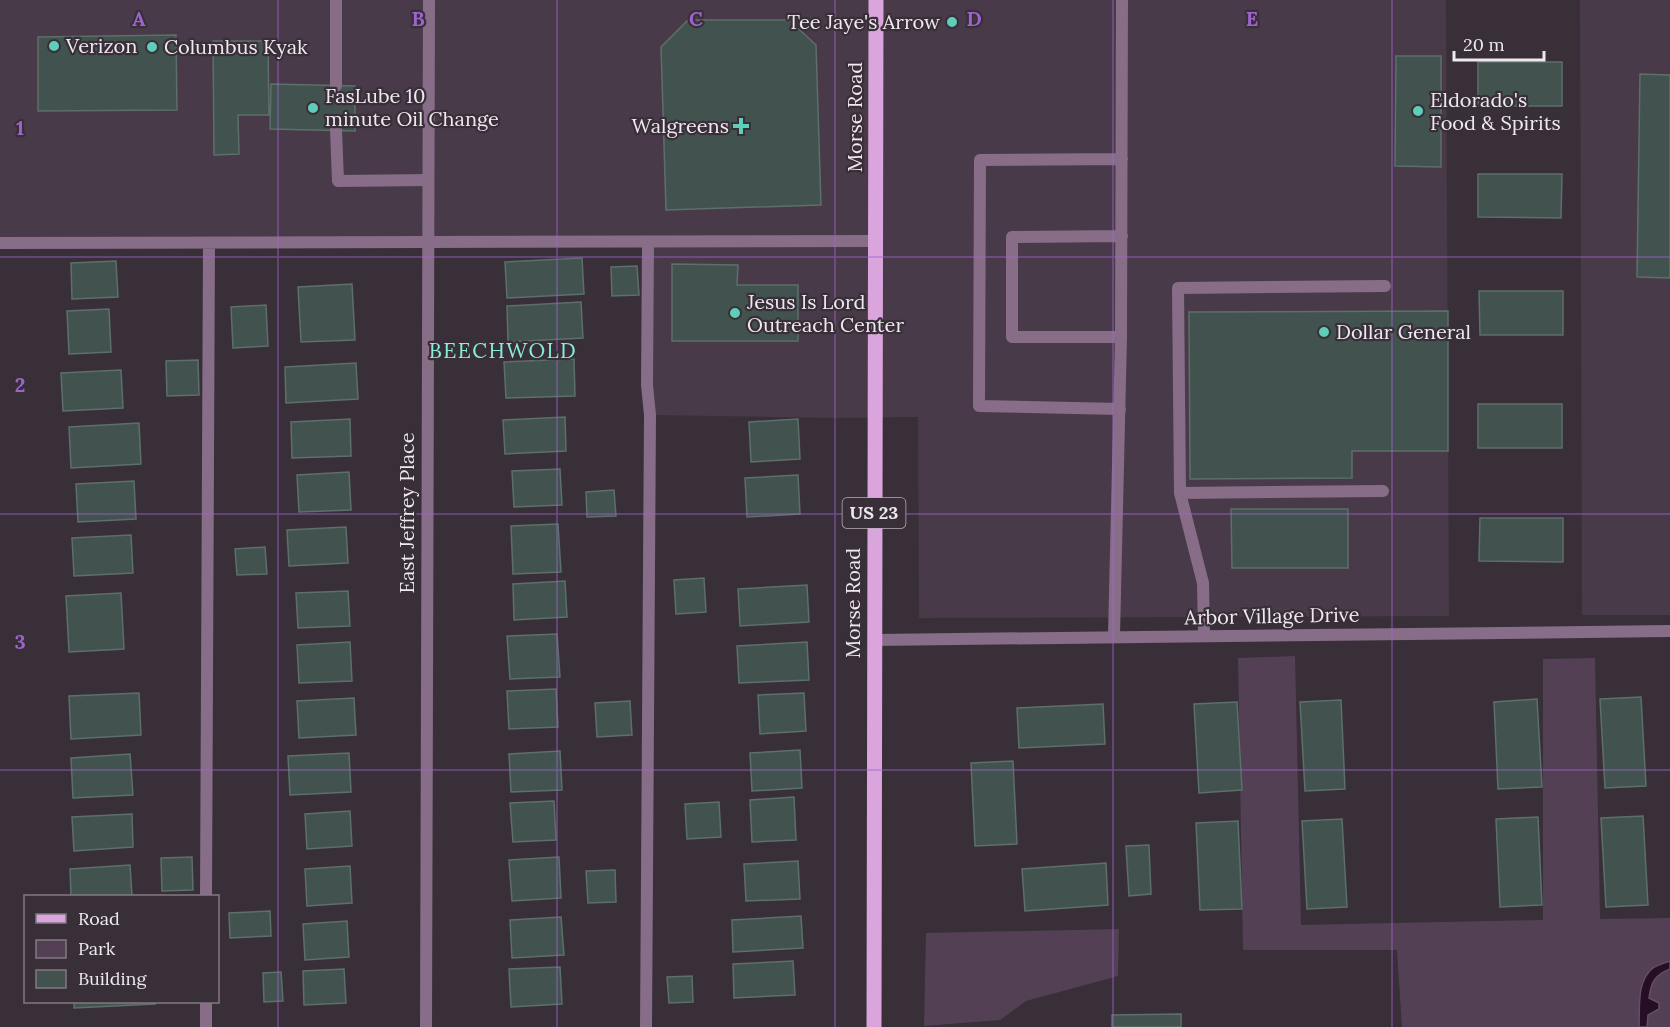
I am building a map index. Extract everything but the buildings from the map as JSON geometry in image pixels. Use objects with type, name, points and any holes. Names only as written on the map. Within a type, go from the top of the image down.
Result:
[{"type":"main road","name":"Morse Road","points":[[874,1027],[876,0]]},
{"type":"street","points":[[336,0],[336,86]]},
{"type":"street","name":"East Jeffrey Place","points":[[426,1027],[429,0]]},
{"type":"street","points":[[1114,636],[1121,337],[1122,0]]},
{"type":"street","points":[[336,130],[338,181],[428,180]]},
{"type":"street","points":[[1120,409],[979,406],[980,160],[1122,159]]},
{"type":"street","points":[[1121,337],[1012,337],[1012,237],[1122,236]]},
{"type":"street","points":[[0,243],[876,241]]},
{"type":"street","points":[[206,895],[209,243]]},
{"type":"street","points":[[646,1027],[650,427],[647,385],[648,243]]},
{"type":"street","points":[[1204,636],[1203,583],[1180,493],[1178,288],[1385,286]]},
{"type":"street","points":[[1180,493],[1383,491]]},
{"type":"street","name":"Arbor Village Drive","points":[[874,640],[1670,631]]},
{"type":"street","points":[[206,1003],[206,1027]]},
{"type":"shaded area","points":[[0,0],[1446,0],[1449,616],[919,618],[918,417],[650,415],[648,243],[0,243]]},
{"type":"shaded area","points":[[1580,0],[1670,0],[1670,615],[1582,615]]},
{"type":"shaded area","points":[[1670,961],[1670,969],[1657,977],[1650,992],[1649,998],[1659,1003],[1659,1009],[1648,1015],[1647,1027],[1639,1027],[1640,996],[1644,980],[1653,968]]},
{"type":"green space","points":[[1295,656],[1301,925],[1543,920],[1543,659],[1595,658],[1600,919],[1670,918],[1670,961],[1653,968],[1642,987],[1639,1027],[1402,1027],[1397,950],[1243,950],[1238,658]]},
{"type":"green space","points":[[1119,929],[1118,976],[1026,1001],[1000,1020],[924,1026],[926,933]]},
{"type":"green space","points":[[1670,969],[1670,1027],[1647,1027],[1651,986],[1655,979]]},
{"type":"place","name":"Tee Jaye's Arrow","points":[[952,22]]},
{"type":"place","name":"Verizon","points":[[54,46]]},
{"type":"place","name":"Columbus Kyak","points":[[152,47]]},
{"type":"place","name":"FasLube 10 minute Oil Change","points":[[313,108]]},
{"type":"place","name":"Eldorado's Food & Spirits","points":[[1418,111]]},
{"type":"place","name":"Walgreens","points":[[741,126]]},
{"type":"place","name":"Jesus Is Lord Outreach Center","points":[[735,313]]},
{"type":"place","name":"Dollar General","points":[[1324,332]]},
{"type":"district","name":"BEECHWOLD","points":[[503,351]]}]
